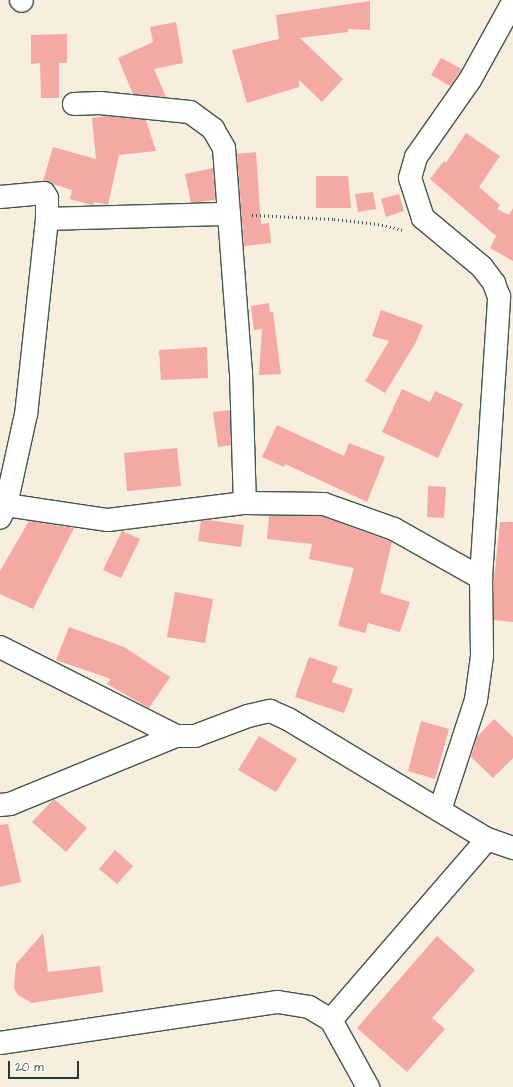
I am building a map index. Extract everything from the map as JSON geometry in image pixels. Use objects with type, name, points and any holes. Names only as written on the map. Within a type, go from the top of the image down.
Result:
[{"type":"street","points":[[440,810],[476,700],[482,656],[481,578],[498,297],[494,283],[482,267],[436,232],[423,218],[410,178],[416,157],[470,80],[513,2]]},
{"type":"street","points":[[74,104],[100,103],[190,112],[214,129],[224,148],[241,372],[245,503]]},
{"type":"street","points":[[0,197],[44,193],[47,198],[47,219],[26,414],[3,512],[108,520],[245,503],[324,504],[394,529],[481,578]]},
{"type":"street","points":[[47,219],[229,214]]},
{"type":"street","points":[[0,647],[176,736]]},
{"type":"street","points":[[0,806],[17,801],[176,736],[195,736],[248,716],[270,711],[440,810],[487,840],[513,848]]},
{"type":"street","points":[[332,1020],[487,840]]},
{"type":"street","points":[[0,1042],[278,1002],[309,1007],[332,1020],[368,1087]]},
{"type":"path","points":[[229,214],[334,219],[378,224],[406,231]]},
{"type":"building","points":[[370,1],[370,30],[348,29],[348,32],[300,38],[343,79],[322,102],[299,80],[299,87],[247,103],[232,50],[279,39],[276,15]]},
{"type":"building","points":[[176,22],[183,63],[154,69],[166,97],[133,94],[118,58],[153,42],[150,27]]},
{"type":"building","points":[[67,34],[67,63],[59,63],[59,98],[41,98],[40,63],[31,64],[31,35]]},
{"type":"building","points":[[441,58],[462,69],[450,86],[431,75]]},
{"type":"building","points":[[107,116],[146,120],[156,151],[119,155],[108,205],[95,202],[92,205],[70,199],[72,190],[43,181],[53,147],[96,159],[92,118]]},
{"type":"building","points":[[466,133],[500,156],[479,187],[500,205],[497,209],[509,215],[513,208],[513,261],[490,248],[496,236],[430,179],[444,161],[446,163]]},
{"type":"building","points":[[256,152],[261,224],[269,223],[271,243],[244,246],[237,154]]},
{"type":"building","points":[[213,168],[215,200],[191,203],[185,174]]},
{"type":"building","points":[[316,176],[348,176],[351,208],[316,208]]},
{"type":"building","points":[[373,192],[376,209],[358,212],[355,194]]},
{"type":"building","points":[[399,194],[404,211],[386,217],[381,199]]},
{"type":"building","points":[[269,303],[270,312],[273,312],[281,374],[259,375],[262,329],[254,330],[251,306]]},
{"type":"building","points":[[381,310],[423,325],[416,342],[385,393],[365,381],[389,341],[372,336]]},
{"type":"building","points":[[207,347],[208,378],[161,380],[159,350]]},
{"type":"building","points":[[402,389],[430,402],[435,391],[463,404],[438,458],[382,432]]},
{"type":"building","points":[[230,410],[231,445],[218,447],[213,412]]},
{"type":"building","points":[[277,425],[344,456],[349,443],[385,457],[367,502],[285,464],[284,467],[262,457]]},
{"type":"building","points":[[177,448],[181,486],[127,491],[124,453]]},
{"type":"building","points":[[428,486],[446,487],[444,518],[427,517]]},
{"type":"building","points":[[269,516],[322,516],[392,542],[380,593],[410,602],[400,632],[368,623],[365,633],[338,626],[354,568],[309,559],[312,544],[267,539]]},
{"type":"building","points":[[207,520],[244,525],[241,547],[198,541],[201,521]]},
{"type":"building","points":[[29,521],[74,528],[33,609],[0,594],[0,571]]},
{"type":"building","points":[[500,522],[513,522],[513,622],[494,620],[494,580]]},
{"type":"building","points":[[122,531],[140,539],[121,578],[103,570]]},
{"type":"building","points":[[175,592],[213,599],[205,643],[167,637]]},
{"type":"building","points":[[69,627],[124,647],[170,677],[149,708],[107,684],[111,679],[56,660]]},
{"type":"building","points":[[309,657],[338,667],[332,682],[353,689],[344,713],[295,697]]},
{"type":"building","points":[[494,719],[513,737],[513,758],[493,778],[471,757],[477,737]]},
{"type":"building","points":[[421,721],[449,729],[435,779],[408,771]]},
{"type":"building","points":[[259,736],[297,759],[276,792],[238,770]]},
{"type":"building","points":[[54,799],[87,828],[66,852],[32,822]]},
{"type":"building","points":[[8,824],[21,882],[0,887],[0,825]]},
{"type":"building","points":[[115,850],[133,866],[117,884],[99,869]]},
{"type":"building","points":[[43,933],[48,972],[100,966],[103,992],[32,1003],[18,995],[14,988],[16,964]]},
{"type":"building","points":[[437,936],[475,970],[432,1018],[445,1029],[407,1072],[357,1028]]}]
